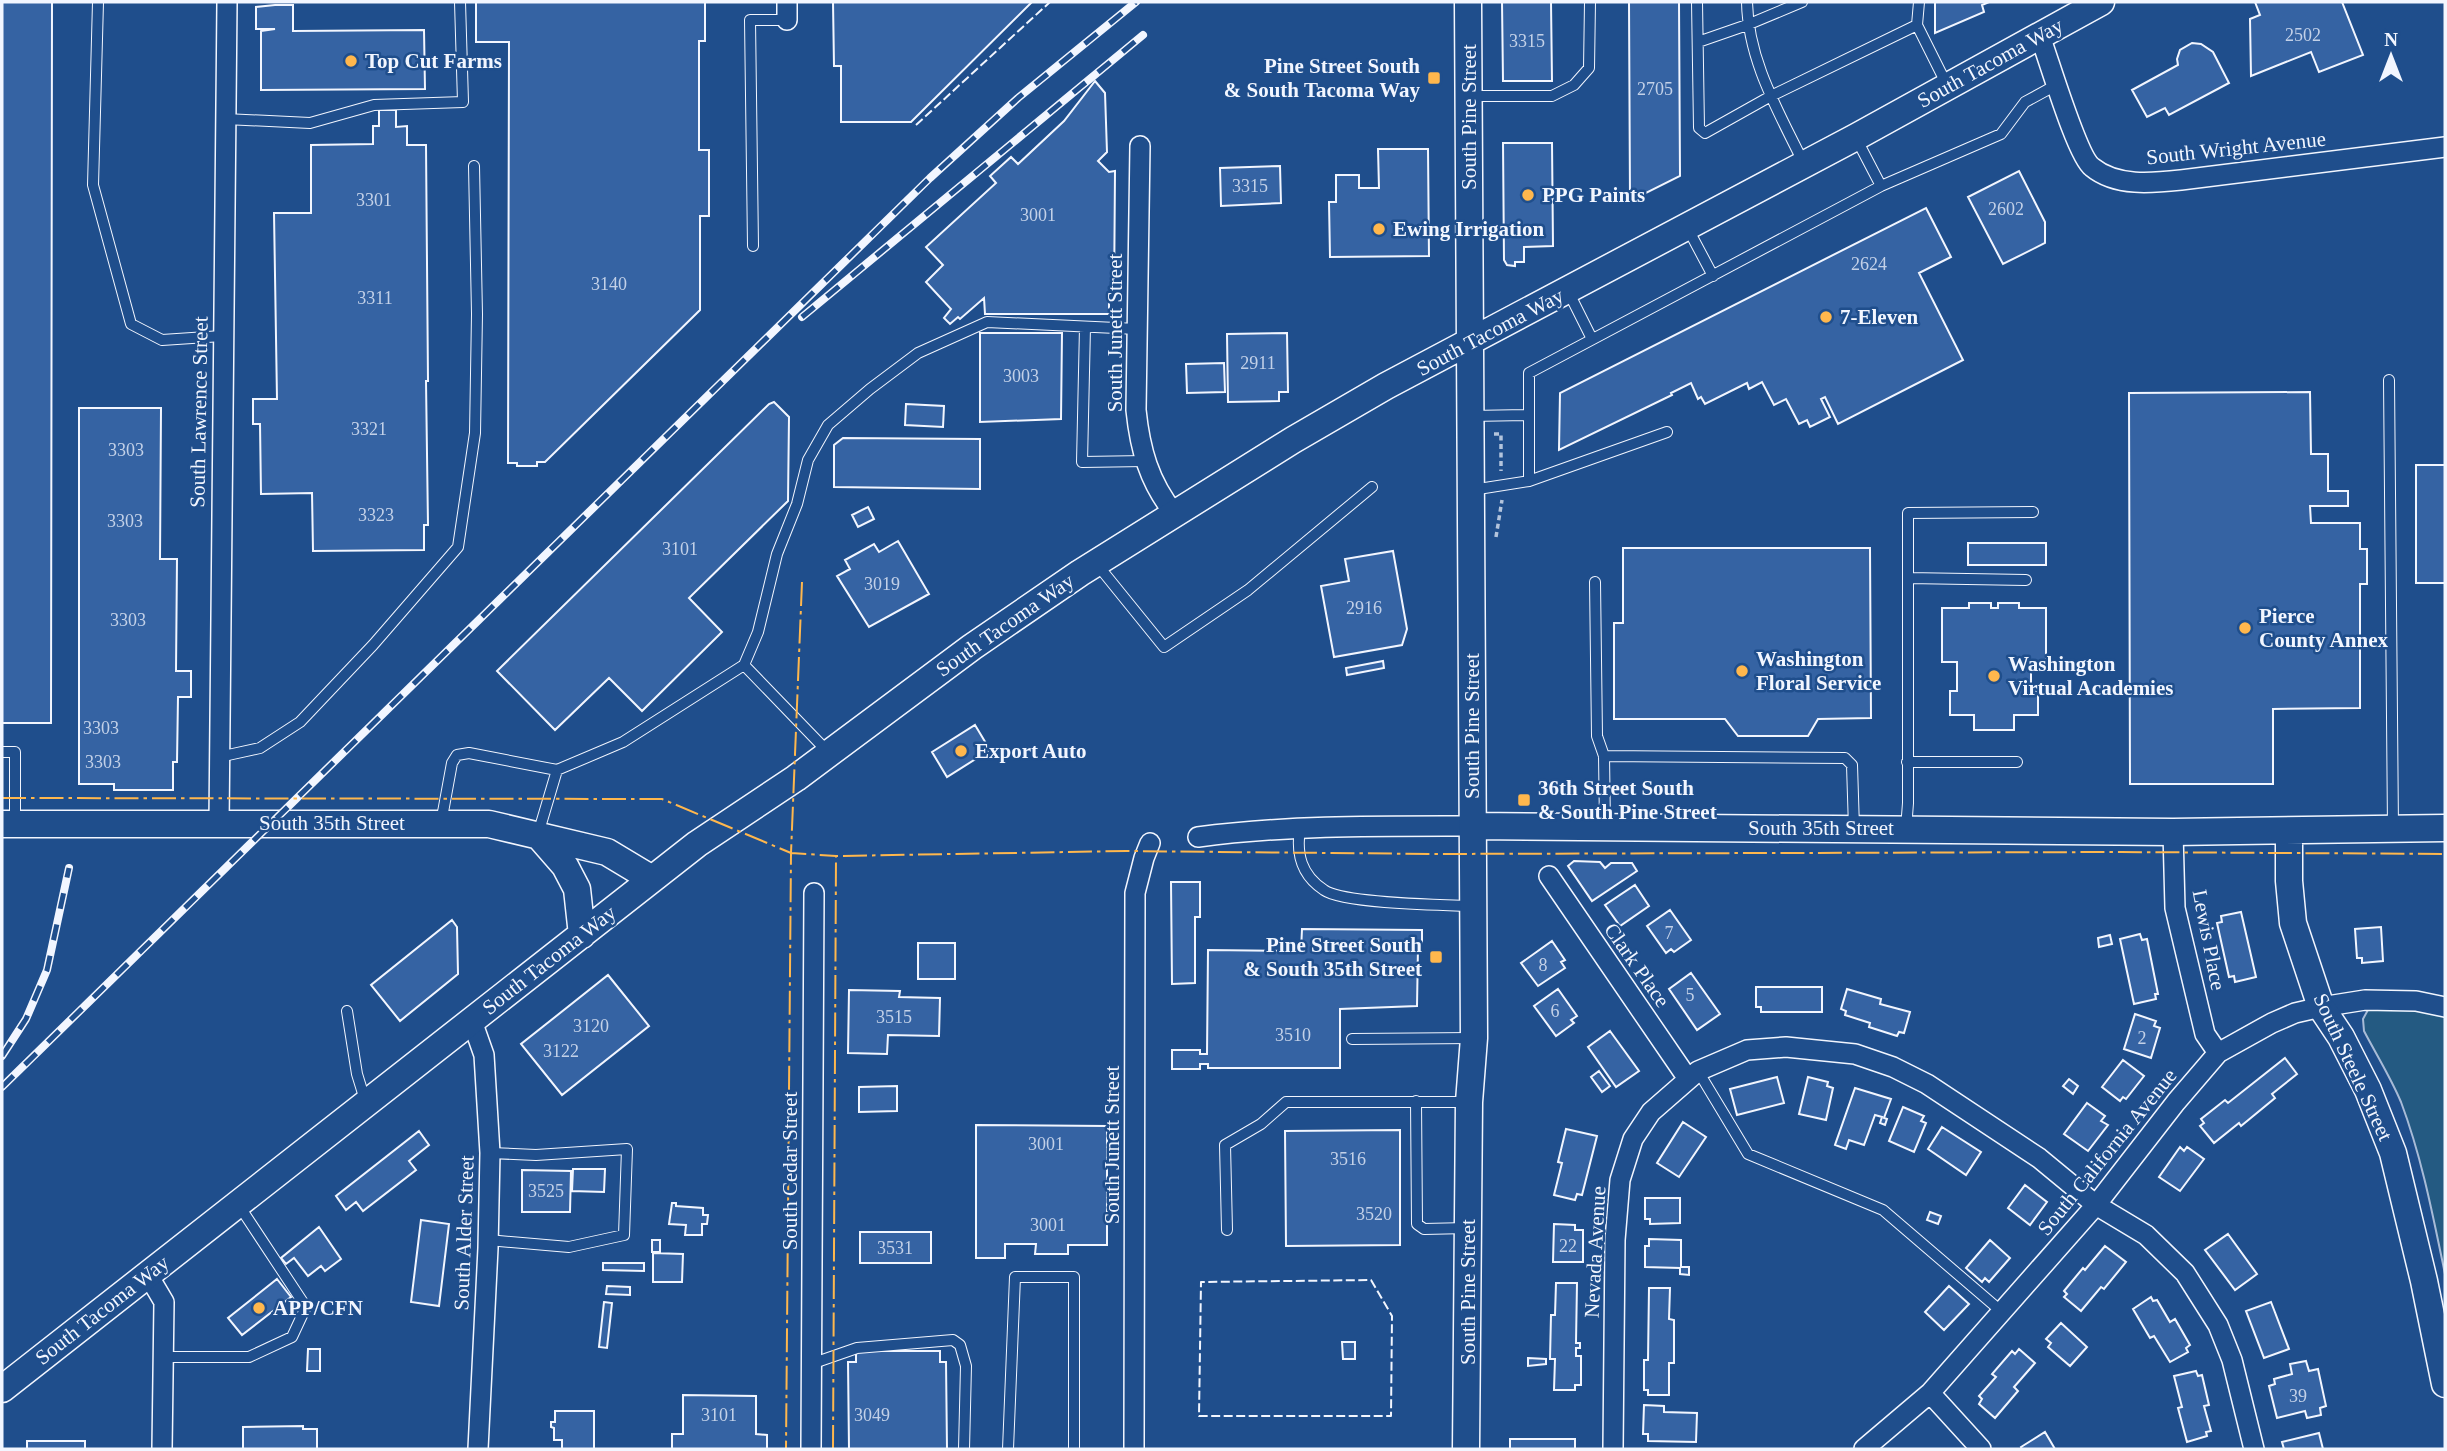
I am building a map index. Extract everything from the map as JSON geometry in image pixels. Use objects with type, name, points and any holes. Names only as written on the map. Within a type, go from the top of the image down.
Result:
[{"type":"main road","name":"South Pine Street","points":[[1466,1449],[1469,1102],[1474,1038],[1468,2]]},
{"type":"main road","name":"South Tacoma Way","points":[[2,1389],[652,879],[972,647],[1095,563],[1386,386],[1856,137],[2094,4]]},
{"type":"main road","name":"South 35th Street","points":[[8,824],[489,824],[607,852],[652,879]]},
{"type":"main road","name":"South 35th Street","points":[[1473,826],[2173,832],[2445,828]]},
{"type":"main road","name":"South Steele Street","points":[[2289,831],[2289,881],[2293,923],[2321,1007],[2341,1037],[2368,1090],[2393,1153],[2424,1281],[2445,1384]]},
{"type":"main road","points":[[538,835],[565,866],[577,889],[582,935]]},
{"type":"street","name":"South Lawrence Street","points":[[219,824],[227,2]]},
{"type":"street","name":"South Wright Avenue","points":[[2040,36],[2085,160],[2102,174],[2135,182],[2181,180],[2445,147]]},
{"type":"street","name":"South Junett Street","points":[[1140,146],[1136,410],[1145,461],[1152,480],[1174,513]]},
{"type":"street","name":"South 35th Street","points":[[1198,837],[1233,832],[1300,829],[1473,826]]},
{"type":"street","name":"Lewis Place","points":[[2173,832],[2175,908],[2205,1034],[2218,1053]]},
{"type":"street","name":"South Junett Street","points":[[1134,1449],[1135,893],[1150,843]]},
{"type":"street","name":"Clark Place","points":[[1549,876],[1693,1075]]},
{"type":"street","name":"South Cedar Street","points":[[811,1449],[814,893]]},
{"type":"street","name":"South California Avenue","points":[[1864,1449],[1930,1393],[2096,1205],[2218,1053],[2272,1023],[2295,1013],[2321,1007],[2365,1000],[2416,1001],[2445,1007]]},
{"type":"street","name":"South Alder Street","points":[[472,1021],[484,1055],[490,1153],[478,1449]]},
{"type":"street","name":"Nevada Avenue","points":[[1613,1449],[1615,1240],[1620,1180],[1633,1139],[1651,1112],[1693,1075],[1746,1051],[1786,1047],[1855,1054],[1893,1067],[1937,1090],[2039,1158],[2096,1205],[2146,1235],[2185,1273],[2218,1325],[2232,1360],[2254,1449]]},
{"type":"street","points":[[148,1275],[164,1302],[162,1449]]},
{"type":"street","points":[[1930,1393],[1981,1449]]},
{"type":"lane","points":[[98,2],[93,185],[131,324],[162,340],[222,337]]},
{"type":"lane","points":[[225,120],[310,123],[374,105],[463,102],[460,2]]},
{"type":"lane","points":[[1469,96],[1552,96],[1574,85],[1589,68],[1590,2]]},
{"type":"lane","points":[[1697,2],[1699,128],[1705,133],[1771,96],[1917,25]]},
{"type":"lane","points":[[1747,2],[1748,25],[1754,53],[1771,96],[1804,164]]},
{"type":"lane","points":[[1698,42],[1802,2]]},
{"type":"lane","points":[[1919,2],[1917,25],[1947,86]]},
{"type":"lane","points":[[753,246],[750,20],[787,11]]},
{"type":"lane","points":[[1529,481],[1529,373],[1881,186],[2001,134],[2025,102],[2058,84]]},
{"type":"lane","points":[[1856,137],[1881,186]]},
{"type":"lane","points":[[219,757],[260,748],[300,722],[373,645],[458,547],[475,433],[477,314],[474,166]]},
{"type":"lane","points":[[1687,226],[1713,276]]},
{"type":"lane","points":[[1567,291],[1592,339]]},
{"type":"lane","points":[[441,824],[452,763],[457,755],[469,753],[557,770],[623,742],[744,664],[758,632],[777,554],[797,504],[808,460],[828,425],[918,353],[987,322],[1137,329]]},
{"type":"lane","points":[[1085,327],[1082,462],[1145,461]]},
{"type":"lane","points":[[2389,380],[2393,829]]},
{"type":"lane","points":[[1471,416],[1529,415]]},
{"type":"lane","points":[[1471,490],[1529,481],[1667,432]]},
{"type":"lane","points":[[1095,563],[1164,647],[1248,590],[1372,487]]},
{"type":"lane","points":[[1906,829],[1908,513],[2033,512]]},
{"type":"lane","points":[[1908,578],[2026,580]]},
{"type":"lane","points":[[1595,582],[1597,736],[1604,756],[1605,827]]},
{"type":"lane","points":[[744,664],[829,753]]},
{"type":"lane","points":[[2,752],[15,752],[8,824]]},
{"type":"lane","points":[[1604,756],[1845,758],[1852,765],[1854,829]]},
{"type":"lane","points":[[1907,762],[2017,762]]},
{"type":"lane","points":[[538,835],[557,770]]},
{"type":"lane","points":[[1300,829],[1297,846],[1300,864],[1325,891],[1355,899],[1473,906]]},
{"type":"lane","points":[[347,1011],[356,1074],[366,1104]]},
{"type":"lane","points":[[1352,1039],[1474,1038]]},
{"type":"lane","points":[[1693,1075],[1748,1154],[1883,1210],[2002,1312]]},
{"type":"lane","points":[[1416,1101],[1417,1224],[1424,1229],[1468,1228]]},
{"type":"lane","points":[[1227,1230],[1225,1145],[1261,1124],[1286,1102],[1469,1102]]},
{"type":"lane","points":[[488,1240],[569,1247],[624,1235],[627,1149],[564,1153],[490,1153]]},
{"type":"lane","points":[[163,1357],[249,1357],[292,1337],[306,1307],[238,1204]]},
{"type":"lane","points":[[1008,1449],[1015,1277],[1074,1277],[1074,1449]]},
{"type":"lane","points":[[811,1364],[857,1348],[953,1340],[960,1345],[966,1366],[964,1449]]},
{"type":"path","points":[[1494,434],[1501,434],[1501,486],[1495,544]]},
{"type":"shaded area","points":[[2369,1008],[2415,1009],[2445,1016],[2445,1274],[2426,1187],[2408,1123],[2397,1093],[2364,1031],[2363,1019]]},
{"type":"building","points":[[2,2],[52,2],[51,723],[2,723]]},
{"type":"building","points":[[476,2],[705,2],[705,41],[699,41],[699,150],[709,150],[709,216],[700,216],[700,310],[545,462],[537,462],[537,466],[508,463],[509,42],[476,42]]},
{"type":"building","points":[[833,2],[1032,2],[911,122],[841,122],[841,66],[834,66]]},
{"type":"building","points":[[1502,2],[1551,2],[1552,81],[1503,81]]},
{"type":"building","points":[[1629,2],[1679,2],[1680,176],[1630,201]]},
{"type":"building","points":[[1935,2],[1989,2],[1982,5],[1984,12],[1935,33]]},
{"type":"building","points":[[2255,2],[2342,2],[2363,55],[2319,72],[2311,52],[2251,76],[2250,19],[2260,15]]},
{"type":"building","points":[[293,5],[293,31],[424,30],[425,89],[261,90],[261,31],[275,29],[256,29],[256,7]]},
{"type":"building","points":[[2192,43],[2201,44],[2213,52],[2229,83],[2169,115],[2165,108],[2147,117],[2132,90],[2178,65],[2180,50]]},
{"type":"building","points":[[1095,81],[1105,93],[1107,152],[1098,161],[1109,172],[1115,171],[1114,301],[1109,301],[1109,314],[985,314],[984,298],[960,319],[958,317],[950,324],[944,318],[951,309],[926,282],[943,265],[926,247],[996,183],[990,176],[1011,157],[1018,164],[1064,121]]},
{"type":"building","points":[[379,110],[396,110],[396,127],[407,126],[407,145],[426,145],[428,525],[424,525],[424,550],[313,551],[312,493],[261,494],[260,424],[253,424],[253,399],[277,399],[274,213],[311,213],[311,145],[373,144],[373,126],[379,126]]},
{"type":"building","name":"PPG Paints","points":[[1503,143],[1552,143],[1553,246],[1524,247],[1524,262],[1515,262],[1515,266],[1507,265],[1504,260]]},
{"type":"building","name":"Ewing Irrigation","points":[[1378,149],[1428,149],[1429,256],[1330,257],[1329,202],[1336,202],[1336,175],[1359,175],[1359,188],[1379,188]]},
{"type":"building","points":[[1280,166],[1281,203],[1221,206],[1220,168]]},
{"type":"building","points":[[2019,171],[2045,222],[2045,243],[2003,264],[1968,197]]},
{"type":"building","name":"7-Eleven","points":[[1926,208],[1951,257],[1919,273],[1963,360],[1838,424],[1825,397],[1821,399],[1830,417],[1810,427],[1807,420],[1799,424],[1786,399],[1774,405],[1762,382],[1749,389],[1747,383],[1705,404],[1701,397],[1698,399],[1691,383],[1671,393],[1672,395],[1559,450],[1560,393]]},
{"type":"building","points":[[980,333],[1062,333],[1061,419],[980,422]]},
{"type":"building","points":[[1287,333],[1288,392],[1279,392],[1279,401],[1228,402],[1227,334]]},
{"type":"building","points":[[1224,363],[1225,392],[1187,393],[1186,364]]},
{"type":"building","name":"Pierce County Annex","points":[[2310,392],[2311,454],[2328,454],[2328,491],[2348,491],[2348,506],[2310,506],[2311,523],[2360,523],[2360,549],[2367,549],[2367,584],[2360,584],[2360,708],[2273,709],[2273,784],[2130,784],[2129,393]]},
{"type":"building","points":[[774,402],[789,417],[788,501],[689,598],[722,632],[642,711],[609,678],[555,730],[497,671]]},
{"type":"building","points":[[906,404],[944,406],[943,427],[905,425]]},
{"type":"building","points":[[79,408],[161,408],[160,559],[177,559],[176,671],[191,671],[191,697],[178,697],[177,762],[173,762],[173,790],[114,790],[114,784],[79,784]]},
{"type":"building","points":[[843,438],[980,439],[980,489],[834,487],[834,445]]},
{"type":"building","points":[[2416,465],[2445,465],[2445,583],[2416,583]]},
{"type":"building","points":[[868,507],[874,519],[858,527],[852,515]]},
{"type":"building","points":[[898,541],[929,594],[869,627],[837,576],[850,569],[845,560],[874,544],[879,552]]},
{"type":"building","points":[[1968,543],[2046,543],[2046,565],[1968,565]]},
{"type":"building","name":"Washington Floral Service","points":[[1623,548],[1870,548],[1871,718],[1818,719],[1808,736],[1738,736],[1725,719],[1614,719],[1614,623],[1623,623]]},
{"type":"building","points":[[1393,551],[1407,629],[1402,645],[1334,657],[1321,586],[1349,581],[1345,559]]},
{"type":"building","name":"Washington Virtual Academies","points":[[1969,603],[1991,603],[1991,608],[1998,608],[1998,603],[2019,603],[2019,608],[2046,608],[2046,661],[2031,661],[2031,691],[2038,691],[2038,715],[2014,715],[2014,730],[1974,730],[1974,715],[1950,715],[1950,691],[1957,691],[1957,662],[1942,662],[1942,608],[1969,608]]},
{"type":"building","points":[[1383,661],[1384,668],[1347,675],[1346,668]]},
{"type":"building","name":"Export Auto","points":[[975,725],[990,750],[947,777],[932,752]]},
{"type":"building","points":[[1574,861],[1600,862],[1605,868],[1611,863],[1632,863],[1637,871],[1592,901],[1568,866]]},
{"type":"building","points":[[1171,882],[1200,882],[1200,917],[1195,917],[1195,983],[1172,984]]},
{"type":"building","points":[[1635,885],[1649,906],[1620,926],[1605,905]]},
{"type":"building","points":[[1670,910],[1691,940],[1674,952],[1671,949],[1666,953],[1647,926]]},
{"type":"building","points":[[2241,912],[2256,977],[2235,982],[2234,976],[2229,977],[2217,923],[2222,922],[2221,916]]},
{"type":"building","points":[[452,920],[457,927],[458,974],[400,1021],[371,985]]},
{"type":"building","points":[[2381,927],[2383,961],[2362,963],[2362,958],[2357,958],[2355,929]]},
{"type":"building","points":[[1302,929],[1422,930],[1422,947],[1418,947],[1417,1006],[1340,1009],[1340,1068],[1208,1068],[1208,1064],[1200,1064],[1200,1069],[1172,1069],[1172,1050],[1200,1050],[1200,1054],[1207,1054],[1208,950],[1301,951]]},
{"type":"building","points":[[2140,934],[2142,940],[2147,939],[2158,994],[2155,994],[2156,999],[2134,1004],[2120,939]]},
{"type":"building","points":[[2110,935],[2112,944],[2099,947],[2098,938]]},
{"type":"building","points":[[1552,941],[1565,960],[1561,962],[1565,968],[1538,986],[1521,963]]},
{"type":"building","points":[[918,943],[955,943],[955,979],[918,979]]},
{"type":"building","points":[[1691,973],[1720,1014],[1697,1030],[1669,989]]},
{"type":"building","points":[[608,975],[649,1026],[562,1095],[521,1044]]},
{"type":"building","points":[[1756,987],[1822,987],[1822,1012],[1761,1012],[1761,1007],[1756,1007]]},
{"type":"building","points":[[1558,989],[1577,1016],[1571,1020],[1574,1023],[1556,1036],[1534,1006]]},
{"type":"building","points":[[1847,989],[1881,999],[1880,1004],[1910,1012],[1904,1033],[1899,1032],[1897,1036],[1869,1027],[1870,1023],[1845,1015],[1846,1011],[1841,1009]]},
{"type":"building","points":[[849,990],[900,991],[899,997],[940,998],[939,1036],[888,1035],[887,1054],[848,1053]]},
{"type":"building","points":[[2135,1014],[2156,1021],[2154,1026],[2160,1028],[2151,1058],[2124,1049]]},
{"type":"building","points":[[1610,1031],[1639,1071],[1616,1087],[1588,1047]]},
{"type":"building","points":[[2285,1058],[2297,1074],[2272,1094],[2275,1098],[2241,1126],[2239,1123],[2214,1143],[2200,1126],[2204,1123],[2201,1119],[2225,1100],[2228,1103]]},
{"type":"building","points":[[2123,1060],[2144,1076],[2126,1099],[2123,1097],[2120,1101],[2102,1087]]},
{"type":"building","points":[[1599,1071],[1610,1086],[1602,1092],[1591,1077]]},
{"type":"building","points":[[1777,1077],[1784,1103],[1737,1115],[1730,1089]]},
{"type":"building","points":[[1808,1077],[1828,1082],[1827,1086],[1833,1088],[1826,1120],[1799,1114]]},
{"type":"building","points":[[2069,1079],[2078,1086],[2073,1094],[2063,1086]]},
{"type":"building","points":[[897,1086],[897,1111],[859,1112],[859,1087]]},
{"type":"building","points":[[1855,1088],[1891,1099],[1884,1118],[1887,1119],[1885,1125],[1880,1123],[1882,1117],[1875,1115],[1864,1145],[1849,1140],[1846,1149],[1835,1145]]},
{"type":"building","points":[[2087,1103],[2105,1116],[2101,1121],[2108,1125],[2088,1151],[2064,1134]]},
{"type":"building","points":[[1903,1107],[1924,1116],[1921,1121],[1926,1123],[1914,1152],[1889,1141]]},
{"type":"building","points":[[1683,1122],[1706,1137],[1679,1177],[1657,1163]]},
{"type":"building","points":[[976,1125],[1107,1126],[1107,1245],[1068,1245],[1068,1254],[1035,1254],[1036,1244],[1005,1244],[1005,1258],[976,1258]]},
{"type":"building","points":[[1942,1127],[1981,1152],[1966,1175],[1928,1149]]},
{"type":"building","points":[[1566,1129],[1597,1136],[1582,1195],[1577,1194],[1575,1200],[1554,1195],[1562,1163],[1558,1162]]},
{"type":"building","points":[[1400,1130],[1400,1245],[1286,1246],[1285,1131]]},
{"type":"building","points":[[419,1131],[429,1145],[409,1161],[416,1170],[363,1211],[356,1202],[346,1210],[336,1196]]},
{"type":"building","points":[[2180,1147],[2184,1151],[2187,1147],[2204,1159],[2180,1191],[2159,1177]]},
{"type":"building","points":[[573,1169],[605,1169],[604,1192],[572,1191]]},
{"type":"building","points":[[522,1170],[571,1171],[570,1212],[522,1212]]},
{"type":"building","points":[[2025,1185],[2047,1202],[2030,1225],[2008,1208]]},
{"type":"building","points":[[1645,1198],[1680,1198],[1680,1223],[1650,1224],[1650,1219],[1645,1219]]},
{"type":"building","points":[[672,1203],[676,1203],[676,1206],[703,1208],[703,1215],[708,1215],[707,1224],[702,1224],[702,1235],[685,1235],[686,1225],[669,1224]]},
{"type":"building","points":[[1930,1212],[1941,1216],[1938,1224],[1927,1220]]},
{"type":"building","points":[[421,1220],[449,1224],[439,1306],[411,1302]]},
{"type":"building","points":[[1554,1224],[1575,1225],[1575,1230],[1583,1230],[1583,1262],[1553,1262]]},
{"type":"building","points":[[319,1227],[341,1259],[325,1271],[321,1266],[308,1276],[294,1258],[286,1264],[281,1258]]},
{"type":"building","points":[[860,1232],[931,1232],[931,1263],[860,1263]]},
{"type":"building","points":[[2228,1234],[2257,1274],[2235,1290],[2205,1250]]},
{"type":"building","points":[[1649,1239],[1681,1240],[1681,1267],[1689,1267],[1689,1275],[1680,1274],[1680,1268],[1645,1267],[1645,1246],[1649,1246]]},
{"type":"building","points":[[652,1240],[660,1240],[660,1252],[652,1252]]},
{"type":"building","points":[[1990,1240],[2010,1258],[1989,1282],[1985,1278],[1982,1282],[1966,1268]]},
{"type":"building","points":[[2105,1246],[2126,1262],[2081,1311],[2064,1297],[2067,1294],[2064,1291]]},
{"type":"building","points":[[653,1253],[683,1254],[682,1282],[653,1282]]},
{"type":"building","points":[[603,1263],[644,1263],[644,1271],[603,1270]]},
{"type":"building","name":"APP/CFN","points":[[277,1279],[291,1297],[242,1335],[228,1318]]},
{"type":"building","points":[[1556,1283],[1577,1283],[1576,1343],[1580,1343],[1580,1348],[1576,1348],[1576,1356],[1581,1356],[1581,1385],[1575,1385],[1575,1390],[1554,1390],[1555,1359],[1550,1359],[1551,1315],[1555,1315]]},
{"type":"building","points":[[607,1286],[630,1287],[630,1295],[606,1294]]},
{"type":"building","points":[[1949,1286],[1969,1304],[1944,1330],[1925,1312]]},
{"type":"building","points":[[1649,1288],[1670,1288],[1669,1319],[1674,1320],[1674,1363],[1669,1363],[1669,1395],[1648,1395],[1648,1390],[1644,1390],[1644,1360],[1648,1360]]},
{"type":"building","points":[[2151,1297],[2153,1301],[2157,1300],[2170,1322],[2175,1319],[2190,1345],[2186,1348],[2188,1352],[2170,1362],[2154,1336],[2150,1338],[2133,1309]]},
{"type":"building","points":[[604,1302],[612,1303],[607,1348],[599,1347]]},
{"type":"building","points":[[2271,1302],[2289,1349],[2264,1358],[2246,1311]]},
{"type":"building","points":[[2061,1323],[2087,1347],[2070,1366],[2048,1347],[2051,1343],[2046,1339]]},
{"type":"building","points":[[1342,1342],[1355,1342],[1355,1359],[1343,1359]]},
{"type":"building","points":[[308,1349],[320,1349],[320,1371],[307,1371]]},
{"type":"building","points":[[2019,1349],[2035,1363],[2014,1387],[2018,1391],[1995,1418],[1979,1404],[1982,1399],[1979,1396],[1996,1377],[1992,1374],[2012,1351],[2015,1354]]},
{"type":"building","points":[[856,1351],[940,1351],[940,1362],[946,1362],[947,1449],[849,1449],[848,1362],[856,1362]]},
{"type":"building","points":[[1528,1358],[1546,1359],[1546,1364],[1528,1366]]},
{"type":"building","points":[[2306,1361],[2309,1371],[2318,1369],[2326,1406],[2320,1408],[2321,1415],[2307,1418],[2305,1411],[2277,1418],[2269,1386],[2275,1384],[2274,1379],[2292,1374],[2290,1364]]},
{"type":"building","points":[[2196,1371],[2198,1376],[2202,1375],[2209,1405],[2204,1406],[2211,1431],[2206,1432],[2207,1436],[2187,1442],[2178,1408],[2182,1407],[2174,1376]]},
{"type":"building","points":[[683,1395],[756,1396],[756,1434],[767,1435],[767,1449],[672,1449],[672,1434],[683,1434]]},
{"type":"building","points":[[1644,1405],[1664,1406],[1664,1412],[1697,1413],[1696,1442],[1648,1441],[1648,1434],[1643,1434]]},
{"type":"building","points":[[555,1411],[594,1411],[594,1449],[562,1449],[562,1440],[554,1440],[554,1428],[551,1427],[551,1422],[555,1422]]},
{"type":"building","points":[[303,1426],[303,1429],[317,1429],[317,1449],[243,1449],[243,1427]]},
{"type":"building","points":[[2045,1432],[2055,1449],[2022,1449],[2021,1447]]},
{"type":"building","points":[[2319,1433],[2323,1449],[2284,1449],[2282,1442]]},
{"type":"building","points":[[1510,1439],[1575,1439],[1575,1449],[1510,1449]]},
{"type":"building","points":[[27,1441],[85,1441],[85,1449],[27,1449]]},
{"type":"railway","points":[[2,1087],[930,178],[1018,98],[1136,2]]},
{"type":"railway","points":[[802,317],[1143,35]]},
{"type":"railway","points":[[2,1056],[26,1019],[47,970],[69,868]]},
{"type":"fence","points":[[916,125],[1050,2]]},
{"type":"fence","points":[[1371,1280],[1392,1316],[1391,1416],[1199,1416],[1201,1282],[1371,1280]]},
{"type":"power","points":[[802,582],[791,853],[836,856]]},
{"type":"power","points":[[2,798],[662,799],[791,853],[786,1449]]},
{"type":"power","points":[[833,1449],[836,856],[1127,851],[1432,854],[2445,854]]},
{"type":"place","name":"Top Cut Farms","points":[[351,61]]},
{"type":"place","name":"Pine Street South & South Tacoma Way","points":[[1434,78]]},
{"type":"place","name":"PPG Paints","points":[[1528,195]]},
{"type":"place","name":"Ewing Irrigation","points":[[1379,229]]},
{"type":"place","name":"7-Eleven","points":[[1826,317]]},
{"type":"place","name":"Pierce County Annex","points":[[2245,628]]},
{"type":"place","name":"Washington Floral Service","points":[[1742,671]]},
{"type":"place","name":"Washington Virtual Academies","points":[[1994,676]]},
{"type":"place","name":"Export Auto","points":[[961,751]]},
{"type":"place","name":"36th Street South & South Pine Street","points":[[1524,800]]},
{"type":"place","name":"Pine Street South & South 35th Street","points":[[1436,957]]},
{"type":"place","name":"APP/CFN","points":[[259,1308]]}]
